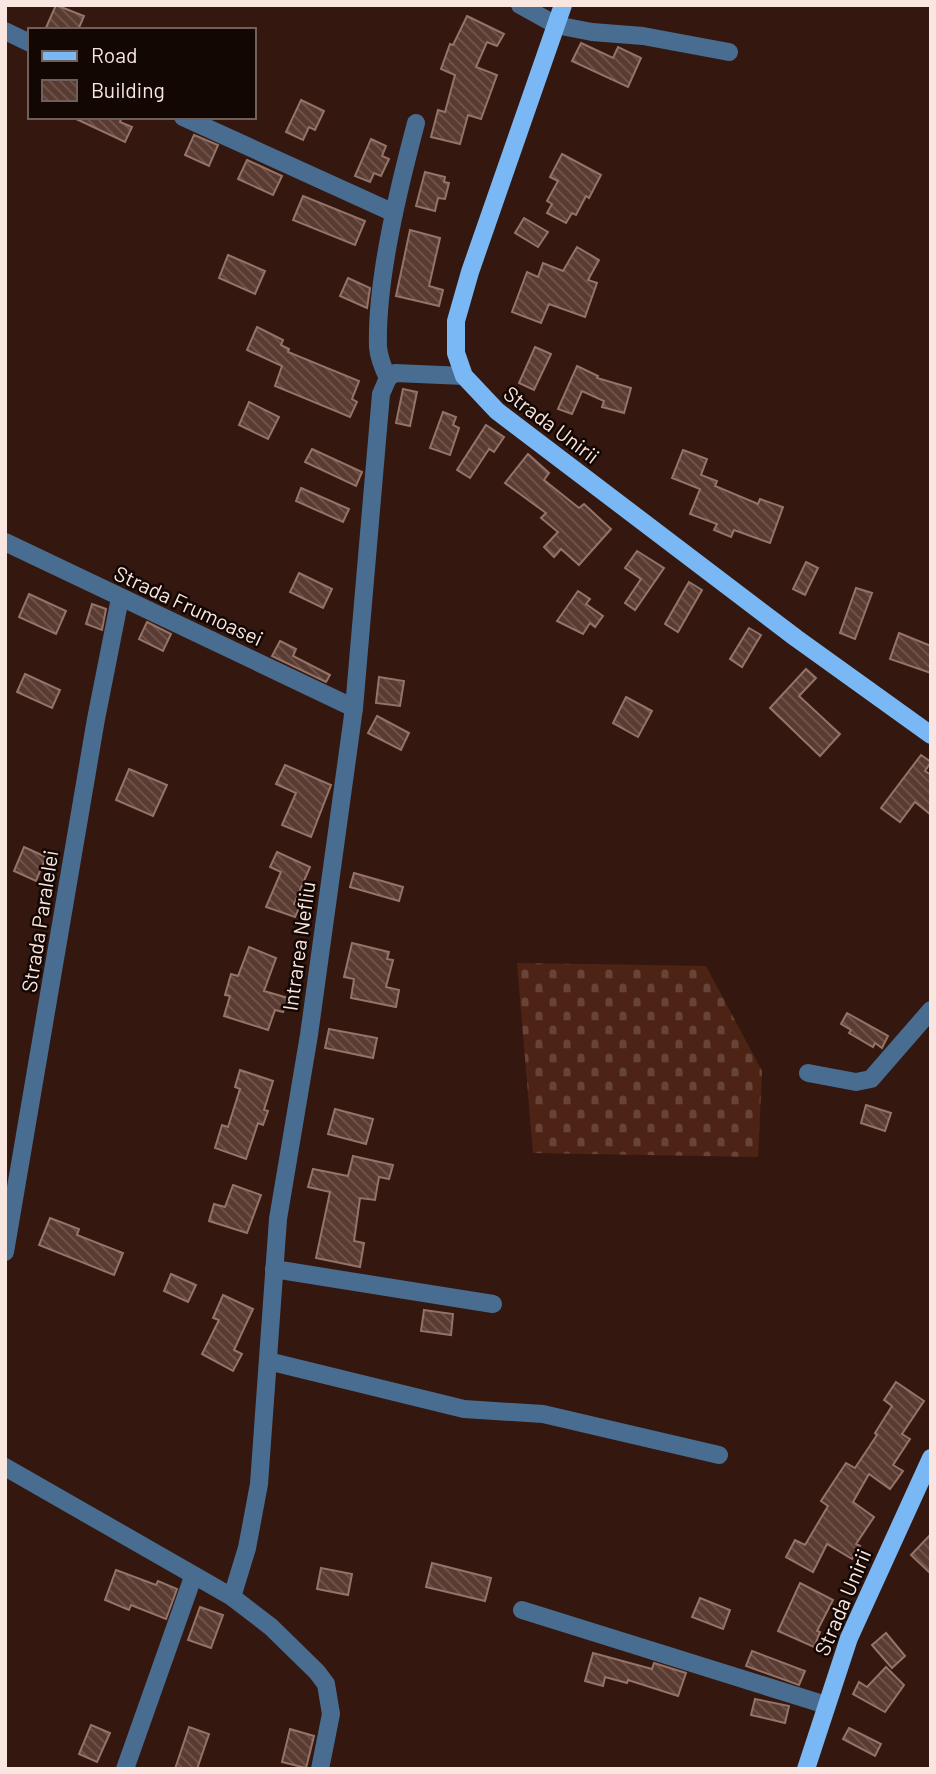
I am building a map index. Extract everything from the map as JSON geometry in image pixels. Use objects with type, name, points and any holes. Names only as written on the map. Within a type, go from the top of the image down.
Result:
[{"type":"main road","name":"Strada Unirii","points":[[563,5],[470,272],[456,321],[456,353],[464,376],[497,411],[796,638],[931,735]]},
{"type":"main road","name":"Strada Unirii","points":[[806,1769],[849,1638],[931,1458]]},
{"type":"street","points":[[520,5],[556,25],[592,32],[643,36],[729,52]]},
{"type":"street","points":[[5,31],[28,42]]},
{"type":"street","points":[[187,119],[394,213]]},
{"type":"street","points":[[416,123],[394,213],[378,340],[380,359],[388,378],[403,371],[464,376]]},
{"type":"street","name":"Intrarea Nefliu","points":[[232,1597],[247,1548],[260,1484],[278,1219],[309,1035],[354,708],[381,394],[388,378]]},
{"type":"street","name":"Strada Frumoasei","points":[[5,542],[354,708]]},
{"type":"street","name":"Strada Paralelei","points":[[5,1252],[96,719],[120,598]]},
{"type":"street","points":[[808,1073],[856,1082],[871,1079],[931,1010]]},
{"type":"street","points":[[274,1269],[493,1304]]},
{"type":"street","points":[[268,1361],[464,1409],[543,1414],[719,1455]]},
{"type":"street","points":[[5,1466],[193,1577],[232,1597],[271,1627],[326,1684],[331,1714],[320,1769]]},
{"type":"street","points":[[125,1769],[193,1577]]},
{"type":"street","points":[[522,1610],[826,1705]]},
{"type":"green space","points":[[517,963],[706,966],[762,1071],[758,1157],[533,1153]]},
{"type":"building","points":[[56,5],[84,16],[79,28],[46,28]]},
{"type":"building","points":[[467,16],[504,34],[497,46],[487,42],[476,67],[497,75],[481,119],[468,115],[460,144],[431,137],[438,110],[445,112],[455,75],[441,69],[450,44],[453,45]]},
{"type":"building","points":[[581,43],[613,58],[618,47],[641,58],[628,87],[572,61]]},
{"type":"building","points":[[301,100],[324,111],[315,130],[309,127],[303,140],[286,132]]},
{"type":"building","points":[[76,119],[121,119],[120,122],[132,127],[125,142]]},
{"type":"building","points":[[194,135],[218,145],[209,166],[185,155]]},
{"type":"building","points":[[371,139],[386,146],[382,156],[389,159],[381,176],[374,173],[370,182],[355,176]]},
{"type":"building","points":[[562,154],[601,175],[589,198],[586,196],[576,215],[572,213],[566,223],[547,213],[552,204],[547,201],[558,181],[550,177]]},
{"type":"building","points":[[247,160],[282,176],[273,195],[238,179]]},
{"type":"building","points":[[425,172],[445,177],[444,182],[449,183],[445,199],[438,198],[435,211],[416,206]]},
{"type":"building","points":[[303,196],[365,221],[355,245],[293,220]]},
{"type":"building","points":[[524,218],[548,232],[538,247],[515,233]]},
{"type":"building","points":[[410,230],[440,238],[429,286],[443,290],[439,306],[396,296]]},
{"type":"building","points":[[577,247],[599,260],[588,280],[597,283],[585,317],[549,304],[541,323],[512,312],[527,272],[538,277],[543,263],[563,271]]},
{"type":"building","points":[[228,255],[265,271],[255,294],[219,278]]},
{"type":"building","points":[[348,278],[370,288],[367,308],[340,296]]},
{"type":"building","points":[[257,327],[283,340],[281,345],[289,349],[288,352],[359,381],[352,399],[357,402],[350,417],[275,386],[282,366],[247,350]]},
{"type":"building","points":[[535,347],[551,354],[534,390],[519,383]]},
{"type":"building","points":[[577,366],[598,376],[597,378],[631,388],[624,413],[602,407],[604,401],[582,391],[572,414],[558,409]]},
{"type":"building","points":[[403,389],[417,392],[410,426],[396,423]]},
{"type":"building","points":[[249,402],[279,417],[268,439],[239,425]]},
{"type":"building","points":[[443,412],[456,417],[453,425],[459,428],[450,455],[430,448]]},
{"type":"building","points":[[486,425],[504,437],[494,452],[489,449],[470,478],[457,470]]},
{"type":"building","points":[[312,449],[362,472],[356,486],[305,462]]},
{"type":"building","points":[[683,450],[707,459],[701,475],[717,481],[715,486],[758,504],[760,499],[783,507],[770,543],[734,530],[731,537],[714,530],[717,524],[690,514],[700,489],[672,478]]},
{"type":"building","points":[[528,454],[549,473],[544,480],[579,508],[584,504],[611,529],[579,565],[561,549],[554,557],[544,547],[558,532],[541,518],[546,513],[505,483]]},
{"type":"building","points":[[301,488],[349,509],[343,522],[296,501]]},
{"type":"building","points":[[637,551],[664,568],[635,610],[625,603],[641,579],[625,568]]},
{"type":"building","points":[[806,562],[818,568],[805,595],[793,589]]},
{"type":"building","points":[[299,573],[332,589],[323,608],[290,592]]},
{"type":"building","points":[[689,582],[702,590],[678,632],[665,624]]},
{"type":"building","points":[[856,588],[872,593],[855,639],[840,633]]},
{"type":"building","points":[[578,591],[590,599],[586,604],[603,616],[595,627],[590,623],[583,634],[557,621]]},
{"type":"building","points":[[29,594],[66,611],[56,634],[19,617]]},
{"type":"building","points":[[92,604],[106,609],[102,630],[86,624]]},
{"type":"building","points":[[147,622],[171,634],[163,651],[139,639]]},
{"type":"building","points":[[749,628],[761,635],[742,667],[730,659]]},
{"type":"building","points":[[899,633],[931,646],[931,673],[890,659]]},
{"type":"building","points":[[280,641],[296,649],[293,656],[330,675],[326,682],[272,656]]},
{"type":"building","points":[[806,669],[816,678],[799,696],[840,734],[820,756],[770,708]]},
{"type":"building","points":[[25,674],[60,690],[52,708],[17,692]]},
{"type":"building","points":[[379,677],[404,681],[400,706],[376,703]]},
{"type":"building","points":[[626,697],[652,711],[638,737],[613,723]]},
{"type":"building","points":[[377,716],[409,733],[401,750],[368,733]]},
{"type":"building","points":[[921,755],[931,762],[925,771],[931,775],[931,815],[915,802],[900,822],[881,808]]},
{"type":"building","points":[[285,765],[331,785],[311,837],[282,825],[296,793],[276,784]]},
{"type":"building","points":[[129,769],[167,785],[153,816],[116,800]]},
{"type":"building","points":[[24,847],[46,857],[36,881],[14,871]]},
{"type":"building","points":[[277,852],[310,867],[294,904],[300,906],[295,917],[266,907],[281,872],[270,867]]},
{"type":"building","points":[[354,873],[403,887],[399,901],[350,887]]},
{"type":"building","points":[[352,943],[389,952],[387,959],[393,960],[386,987],[399,990],[396,1007],[351,998],[354,979],[344,977]]},
{"type":"building","points":[[249,947],[276,958],[264,991],[288,998],[283,1012],[275,1010],[268,1030],[224,1016],[230,996],[225,995],[231,974],[238,976]]},
{"type":"building","points":[[847,1013],[888,1036],[882,1048],[875,1043],[873,1047],[849,1033],[851,1030],[841,1024]]},
{"type":"building","points":[[329,1029],[377,1038],[373,1058],[325,1048]]},
{"type":"building","points":[[240,1070],[273,1081],[264,1110],[268,1111],[263,1125],[258,1123],[246,1159],[215,1148],[222,1125],[228,1127],[240,1089],[235,1087]]},
{"type":"building","points":[[866,1105],[891,1113],[885,1131],[861,1123]]},
{"type":"building","points":[[335,1109],[373,1119],[366,1144],[328,1134]]},
{"type":"building","points":[[353,1156],[393,1165],[389,1179],[379,1177],[375,1200],[360,1198],[354,1241],[364,1243],[360,1267],[316,1258],[330,1192],[308,1187],[313,1169],[348,1176]]},
{"type":"building","points":[[233,1185],[261,1195],[247,1233],[209,1221],[214,1204],[225,1207]]},
{"type":"building","points":[[50,1218],[79,1229],[77,1235],[123,1253],[114,1275],[39,1245]]},
{"type":"building","points":[[171,1274],[196,1285],[188,1302],[164,1291]]},
{"type":"building","points":[[223,1295],[253,1309],[234,1350],[242,1354],[233,1371],[202,1354],[219,1320],[213,1318]]},
{"type":"building","points":[[424,1310],[453,1314],[451,1335],[421,1331]]},
{"type":"building","points":[[896,1382],[924,1401],[902,1434],[910,1439],[893,1465],[903,1471],[890,1489],[869,1474],[853,1502],[874,1517],[856,1544],[860,1546],[852,1559],[827,1544],[813,1572],[786,1557],[795,1540],[805,1545],[828,1506],[821,1501],[846,1463],[855,1468],[877,1435],[875,1433],[892,1406],[884,1400]]},
{"type":"building","points":[[931,1534],[931,1574],[911,1555]]},
{"type":"building","points":[[432,1563],[491,1578],[485,1601],[426,1587]]},
{"type":"building","points":[[321,1568],[352,1574],[348,1595],[317,1589]]},
{"type":"building","points":[[116,1570],[156,1585],[158,1581],[177,1589],[166,1619],[131,1605],[129,1610],[105,1600]]},
{"type":"building","points":[[800,1583],[833,1600],[817,1631],[820,1632],[814,1647],[778,1631]]},
{"type":"building","points":[[700,1598],[730,1610],[723,1629],[692,1617]]},
{"type":"building","points":[[200,1607],[223,1615],[211,1648],[188,1640]]},
{"type":"building","points":[[886,1633],[905,1656],[892,1668],[872,1645]]},
{"type":"building","points":[[752,1651],[805,1671],[799,1685],[746,1666]]},
{"type":"building","points":[[593,1653],[652,1669],[654,1663],[686,1673],[678,1696],[628,1680],[627,1683],[605,1677],[603,1686],[585,1681]]},
{"type":"building","points":[[886,1667],[904,1685],[885,1712],[853,1694],[859,1682],[867,1687]]},
{"type":"building","points":[[755,1699],[789,1706],[785,1723],[751,1715]]},
{"type":"building","points":[[91,1725],[110,1733],[97,1762],[79,1754]]},
{"type":"building","points":[[189,1727],[209,1734],[197,1769],[175,1769]]},
{"type":"building","points":[[849,1728],[881,1744],[875,1756],[843,1739]]},
{"type":"building","points":[[290,1729],[314,1736],[306,1768],[282,1762]]}]
